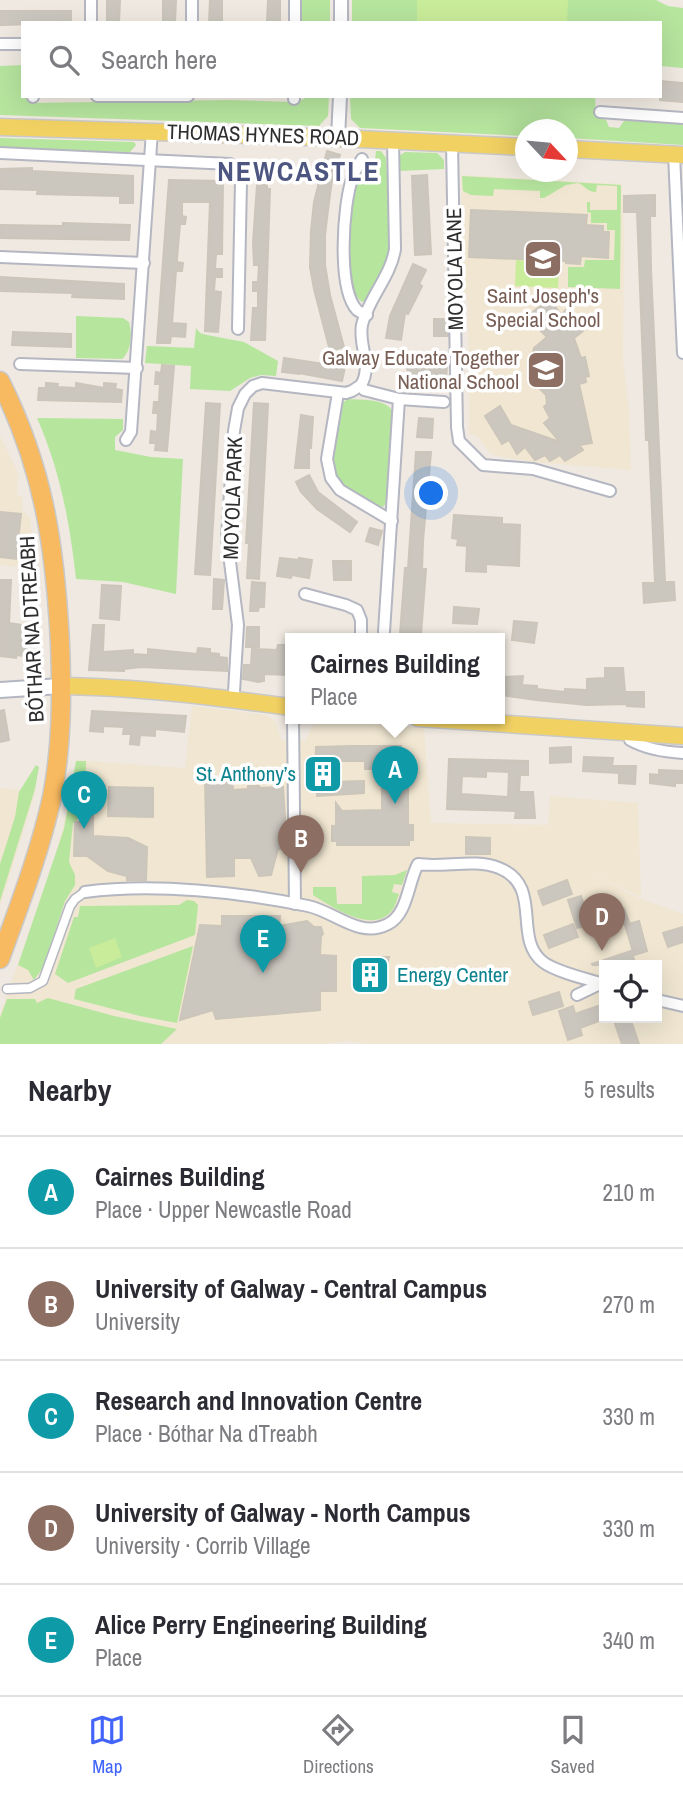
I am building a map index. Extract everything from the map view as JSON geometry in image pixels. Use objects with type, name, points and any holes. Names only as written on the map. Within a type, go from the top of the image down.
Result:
[{"type":"highway","name":"BÓTHAR NA DTREABH","points":[[0,381],[31,454],[49,519],[58,602],[61,686],[60,744],[52,797],[0,959]]},
{"type":"main road","name":"THOMAS HYNES ROAD","points":[[0,127],[515,146]]},
{"type":"main road","points":[[578,149],[678,154]]},
{"type":"main road","points":[[0,690],[89,686],[285,706]]},
{"type":"main road","points":[[502,724],[683,736]]},
{"type":"street","points":[[90,0],[91,21]]},
{"type":"street","points":[[192,0],[192,21]]},
{"type":"street","points":[[295,0],[295,21]]},
{"type":"street","points":[[341,0],[341,21]]},
{"type":"street","points":[[0,44],[21,44]]},
{"type":"street","points":[[338,138],[340,98]]},
{"type":"street","points":[[600,112],[683,118]]},
{"type":"street","points":[[125,440],[131,432],[137,368],[152,131]]},
{"type":"street","points":[[393,140],[395,253],[362,327],[366,374],[360,385],[364,390],[399,399],[444,402]]},
{"type":"street","name":"MOYOLA LANE","points":[[452,143],[459,440],[483,465],[533,469],[610,491]]},
{"type":"street","points":[[0,153],[230,164],[238,172],[241,182],[238,329]]},
{"type":"street","points":[[678,154],[683,353]]},
{"type":"street","points":[[362,159],[352,180],[347,200],[343,248],[351,297],[356,308],[367,315]]},
{"type":"street","points":[[0,257],[144,263]]},
{"type":"street","points":[[20,364],[137,368]]},
{"type":"street","name":"MOYOLA PARK","points":[[235,700],[238,625],[227,538],[234,431],[239,408],[249,390],[262,383],[338,393],[349,393],[360,385]]},
{"type":"street","points":[[338,393],[327,459],[331,478],[340,490],[392,521]]},
{"type":"street","points":[[384,632],[399,399]]},
{"type":"street","points":[[305,594],[357,610],[361,620],[361,633]]},
{"type":"street","points":[[293,724],[296,904]]},
{"type":"street","points":[[629,733],[630,740],[639,745],[683,753]]},
{"type":"street","points":[[6,989],[30,988],[43,981],[70,906],[75,898],[85,892],[191,890],[312,907],[355,927],[376,929],[389,924],[400,915],[411,876],[418,864],[492,866],[509,873],[520,886],[526,900],[527,928],[532,947],[543,962],[599,983]]},
{"type":"street","points":[[577,995],[599,986]]},
{"type":"street","points":[[662,1001],[683,1006]]},
{"type":"shaded area","name":"Galway Educate Together National School","points":[[461,175],[515,178],[515,182],[622,184],[623,360],[629,409],[631,470],[533,462],[498,456],[491,454],[477,436],[469,434],[468,301],[463,296]]},
{"type":"shaded area","points":[[0,436],[18,473],[17,495],[22,496],[23,512],[30,517],[36,569],[0,565]]},
{"type":"shaded area","points":[[192,706],[266,715],[276,722],[281,740],[305,741],[312,726],[316,724],[381,724],[424,728],[431,823],[548,825],[550,796],[638,803],[641,897],[584,870],[641,899],[683,914],[683,1044],[367,1044],[346,1041],[325,1044],[0,1044],[0,1015],[55,857],[70,800],[76,760],[185,768]]},
{"type":"shaded area","points":[[0,788],[36,791],[0,906]]},
{"type":"green space","points":[[299,0],[330,0],[330,21],[299,21]]},
{"type":"green space","points":[[352,0],[656,0],[668,6],[683,8],[683,68],[662,66],[662,21],[352,21]]},
{"type":"green space","points":[[417,0],[568,0],[567,21],[417,21]]},
{"type":"green space","points":[[21,65],[21,98],[29,98],[30,103],[229,100],[293,102],[304,98],[329,98],[328,116],[319,126],[0,115],[0,66]]},
{"type":"green space","points":[[350,98],[595,98],[596,116],[606,120],[609,127],[619,128],[624,121],[683,124],[683,145],[578,139],[578,119],[515,119],[515,136],[360,128],[351,119]]},
{"type":"green space","points":[[0,138],[134,142],[136,145],[130,152],[0,149]]},
{"type":"green space","points":[[376,151],[381,151],[386,158],[391,246],[376,286],[362,302],[351,279],[349,220],[355,185],[360,173],[374,170]]},
{"type":"green space","points":[[405,152],[437,153],[444,160],[444,169],[399,171],[399,156]]},
{"type":"green space","points":[[462,176],[515,179],[515,182],[568,182],[621,185],[620,289],[568,287],[568,267],[584,267],[585,260],[614,260],[615,230],[607,230],[607,223],[591,223],[587,202],[590,202],[590,210],[617,210],[617,186],[597,185],[596,192],[578,183],[566,185],[544,198],[540,198],[540,191],[494,189],[493,196],[471,195],[463,191]]},
{"type":"green space","points":[[516,260],[559,263],[558,288],[515,286]]},
{"type":"green space","points":[[76,316],[123,318],[129,322],[130,342],[122,359],[76,358]]},
{"type":"green space","points":[[196,328],[200,333],[244,342],[278,361],[276,376],[261,375],[250,378],[230,391],[190,389],[191,366],[145,363],[147,346],[194,348]]},
{"type":"green space","points":[[348,399],[387,405],[394,415],[387,501],[379,508],[347,487],[334,469],[333,446],[339,409]]},
{"type":"green space","points":[[37,418],[123,419],[123,430],[115,437],[115,450],[151,457],[183,459],[176,594],[123,582],[76,579],[63,497]]},
{"type":"green space","points":[[76,761],[86,761],[85,788],[79,792],[69,862],[75,875],[75,885],[65,901],[44,966],[34,980],[28,970],[18,965],[64,829]]},
{"type":"green space","points":[[36,765],[39,767],[35,789],[0,901],[0,864],[15,817],[19,792]]},
{"type":"green space","points":[[407,870],[402,885],[394,884],[392,892],[399,894],[394,907],[385,917],[376,920],[353,917],[313,895],[313,887],[336,887],[337,904],[362,904],[362,876],[395,875]]},
{"type":"green space","points":[[187,900],[198,905],[195,935],[68,983],[55,974],[80,906],[179,905]]},
{"type":"green space","points":[[115,938],[122,957],[96,968],[89,948]]},
{"type":"green space","points":[[193,946],[177,1023],[74,999],[76,989]]},
{"type":"green space","points":[[48,998],[177,1029],[161,1044],[0,1044],[0,1018],[7,999],[35,999],[37,1003]]},
{"type":"building","points":[[107,0],[120,0],[119,21],[107,21]]},
{"type":"building","points":[[163,0],[176,0],[175,21],[163,21]]},
{"type":"building","points":[[210,0],[222,0],[222,21],[209,21]]},
{"type":"building","points":[[268,0],[280,0],[280,21],[267,21]]},
{"type":"building","points":[[0,11],[71,11],[71,21],[21,21],[21,24],[0,25]]},
{"type":"building","points":[[662,81],[683,83],[683,102],[660,100]]},
{"type":"building","points":[[327,151],[340,155],[329,202],[325,265],[344,347],[330,351],[310,267],[314,202]]},
{"type":"building","points":[[32,168],[32,171],[133,176],[133,203],[120,203],[120,196],[37,194],[38,190],[0,189],[0,169]]},
{"type":"building","points":[[427,175],[431,254],[415,255],[412,176]]},
{"type":"building","points":[[169,180],[223,181],[222,254],[216,254],[215,269],[222,269],[222,277],[215,277],[214,291],[221,292],[218,332],[205,331],[210,202],[182,202],[182,216],[186,217],[185,224],[180,224],[177,262],[183,263],[182,271],[176,271],[172,323],[186,324],[185,337],[171,336],[170,343],[157,343]]},
{"type":"building","points":[[257,185],[267,185],[267,189],[270,189],[265,340],[251,340],[253,308],[258,308],[258,291],[253,291],[253,282],[258,282],[259,265],[254,265],[253,243]]},
{"type":"building","points":[[655,195],[655,216],[650,216],[651,269],[665,582],[674,582],[675,600],[644,603],[643,583],[655,583],[649,440],[646,440],[637,212],[624,212],[624,196]]},
{"type":"building","points":[[471,210],[587,215],[586,225],[603,226],[603,232],[609,232],[608,258],[581,256],[580,264],[566,261],[469,257]]},
{"type":"building","points":[[63,223],[130,225],[129,240],[0,238],[0,225],[63,226]]},
{"type":"building","points":[[413,264],[426,270],[419,284],[422,286],[408,314],[405,313],[401,340],[386,338],[390,316]]},
{"type":"building","points":[[0,277],[124,284],[124,299],[72,297],[73,293],[0,291]]},
{"type":"building","points":[[543,304],[554,305],[561,315],[568,308],[583,331],[574,338],[581,358],[585,357],[589,376],[585,377],[586,382],[579,384],[592,443],[579,445],[583,450],[565,461],[560,455],[550,461],[545,455],[535,460],[525,447],[517,454],[509,440],[502,444],[485,416],[500,406],[511,425],[560,442],[544,423],[550,418],[544,407],[547,404],[546,395],[539,388],[541,371],[534,362],[534,348],[547,337],[533,323],[530,314]]},
{"type":"building","points":[[434,319],[447,319],[448,336],[434,336]]},
{"type":"building","points":[[13,332],[71,334],[71,347],[12,345]]},
{"type":"building","points":[[399,352],[404,363],[391,368],[387,357]]},
{"type":"building","points":[[284,358],[345,367],[342,381],[282,372]]},
{"type":"building","points":[[408,364],[447,366],[446,379],[407,376]]},
{"type":"building","points":[[162,365],[174,366],[167,451],[155,450],[156,443],[150,443],[151,431],[157,432],[158,413],[153,413],[154,402],[159,402],[160,384],[155,384],[156,372],[161,373]]},
{"type":"building","points":[[46,383],[58,384],[57,387],[76,388],[76,383],[104,388],[104,383],[116,384],[115,389],[122,390],[121,402],[38,400],[39,388],[46,388]]},
{"type":"building","points":[[206,403],[220,404],[210,575],[195,574]]},
{"type":"building","points":[[254,403],[268,404],[259,579],[247,578],[249,543],[246,543]]},
{"type":"building","points":[[301,415],[313,417],[309,468],[295,468]]},
{"type":"building","points":[[419,418],[433,419],[432,438],[417,437]]},
{"type":"building","points":[[416,452],[431,452],[423,541],[422,569],[426,569],[421,633],[400,633],[405,568],[408,568]]},
{"type":"building","points":[[309,475],[318,492],[357,522],[350,532],[317,509],[301,492],[296,482]]},
{"type":"building","points":[[0,512],[21,514],[16,559],[0,557]]},
{"type":"building","points":[[454,515],[502,518],[502,524],[520,525],[519,566],[486,564],[486,572],[466,571],[467,546],[457,545],[458,539],[452,538]]},
{"type":"building","points":[[370,528],[382,531],[378,545],[366,541]]},
{"type":"building","points":[[280,558],[312,560],[309,578],[277,576]]},
{"type":"building","points":[[333,561],[351,561],[351,580],[334,580]]},
{"type":"building","points":[[214,579],[224,580],[222,609],[213,609]]},
{"type":"building","points":[[0,580],[11,580],[9,623],[29,626],[27,640],[32,640],[30,657],[0,656]]},
{"type":"building","points":[[252,582],[265,583],[264,607],[259,607],[258,611],[250,611]]},
{"type":"building","points":[[102,585],[121,586],[119,620],[100,618]]},
{"type":"building","points":[[454,607],[479,609],[477,624],[453,623]]},
{"type":"building","points":[[514,621],[537,623],[534,643],[512,640]]},
{"type":"building","points":[[93,625],[104,625],[103,652],[133,650],[133,654],[148,655],[148,649],[197,654],[198,648],[210,649],[210,653],[227,658],[227,671],[141,667],[124,671],[89,670]]},
{"type":"building","points":[[247,627],[259,627],[259,647],[246,647]]},
{"type":"building","points":[[278,645],[285,645],[285,675],[264,674],[264,681],[258,682],[243,679],[244,665],[251,665],[252,649],[277,650]]},
{"type":"building","points":[[605,668],[623,668],[625,692],[644,692],[644,707],[627,704],[587,705],[505,696],[505,677],[523,676],[522,685],[565,692],[565,689],[587,690],[587,679],[605,678]]},
{"type":"building","points":[[4,710],[9,740],[0,742],[0,711]]},
{"type":"building","points":[[92,711],[186,716],[184,732],[155,729],[155,736],[140,735],[139,745],[130,744],[131,734],[123,734],[124,727],[103,726],[103,732],[90,731]]},
{"type":"building","points":[[401,746],[402,766],[408,766],[408,825],[413,825],[413,840],[409,840],[409,845],[337,845],[337,841],[332,841],[332,826],[336,826],[336,803],[342,811],[382,810],[382,769],[365,769],[365,761],[331,761],[331,782],[364,781],[364,793],[317,796],[316,747]]},
{"type":"building","points":[[571,747],[571,762],[550,763],[550,748]]},
{"type":"building","points":[[584,757],[613,758],[612,766],[636,766],[635,784],[619,783],[619,773],[583,771]]},
{"type":"building","points":[[449,759],[528,761],[528,775],[520,775],[519,792],[533,792],[535,818],[515,818],[516,811],[447,809]],"holes":[[[486,771],[509,772],[508,797],[461,794],[462,776],[486,777]]]},
{"type":"building","points":[[659,770],[683,771],[683,783],[675,783],[675,786],[650,783],[650,774],[659,775]]},
{"type":"building","points":[[205,777],[232,777],[233,790],[248,789],[248,786],[283,787],[287,849],[278,849],[271,875],[259,876],[251,858],[234,858],[234,876],[207,877]]},
{"type":"building","points":[[109,787],[153,788],[153,817],[108,816]]},
{"type":"building","points":[[81,791],[93,791],[93,836],[128,838],[147,847],[146,880],[127,880],[127,876],[108,871],[87,856],[74,856],[75,822],[80,822]]},
{"type":"building","points":[[466,837],[490,838],[490,854],[466,854]]},
{"type":"building","points":[[567,880],[572,894],[543,905],[538,891]]},
{"type":"building","points":[[581,896],[590,924],[577,928],[568,900]]},
{"type":"building","points":[[624,909],[629,922],[599,933],[595,919]]},
{"type":"building","points":[[222,916],[280,916],[279,926],[307,921],[314,927],[321,927],[323,934],[320,955],[336,956],[336,991],[320,991],[320,1010],[216,1019],[213,1010],[180,1020],[200,925],[222,926]]},
{"type":"building","points":[[639,921],[647,951],[634,955],[625,925]]},
{"type":"building","points":[[573,924],[578,937],[549,948],[544,935]]},
{"type":"building","points":[[683,927],[683,942],[668,947],[663,933]]},
{"type":"building","points":[[631,951],[634,960],[604,960]]},
{"type":"building","name":"Energy Center","points":[[389,957],[379,993],[356,991],[357,958]]},
{"type":"building","points":[[559,992],[563,1006],[533,1015],[529,1002]]},
{"type":"building","points":[[573,1006],[575,1014],[599,1006],[599,1021],[580,1028],[582,1035],[568,1040],[559,1011]]},
{"type":"building","points":[[615,1023],[632,1023],[639,1044],[622,1044]]},
{"type":"place","name":"Saint Joseph's Special School","points":[[543,259]]},
{"type":"place","name":"Galway Educate Together National School","points":[[546,370]]},
{"type":"place","name":"St. Anthony’s","points":[[323,774]]},
{"type":"place","name":"Cairnes Building","points":[[395,804]]},
{"type":"place","name":"Research and Innovation Centre","points":[[84,829]]},
{"type":"place","name":"University of Galway - Central Campus","points":[[301,873]]},
{"type":"place","name":"University of Galway - North Campus","points":[[602,951]]},
{"type":"place","name":"Alice Perry Engineering Building","points":[[263,973]]},
{"type":"place","name":"Energy Center","points":[[370,975]]},
{"type":"district","name":"NEWCASTLE","points":[[299,171]]}]
